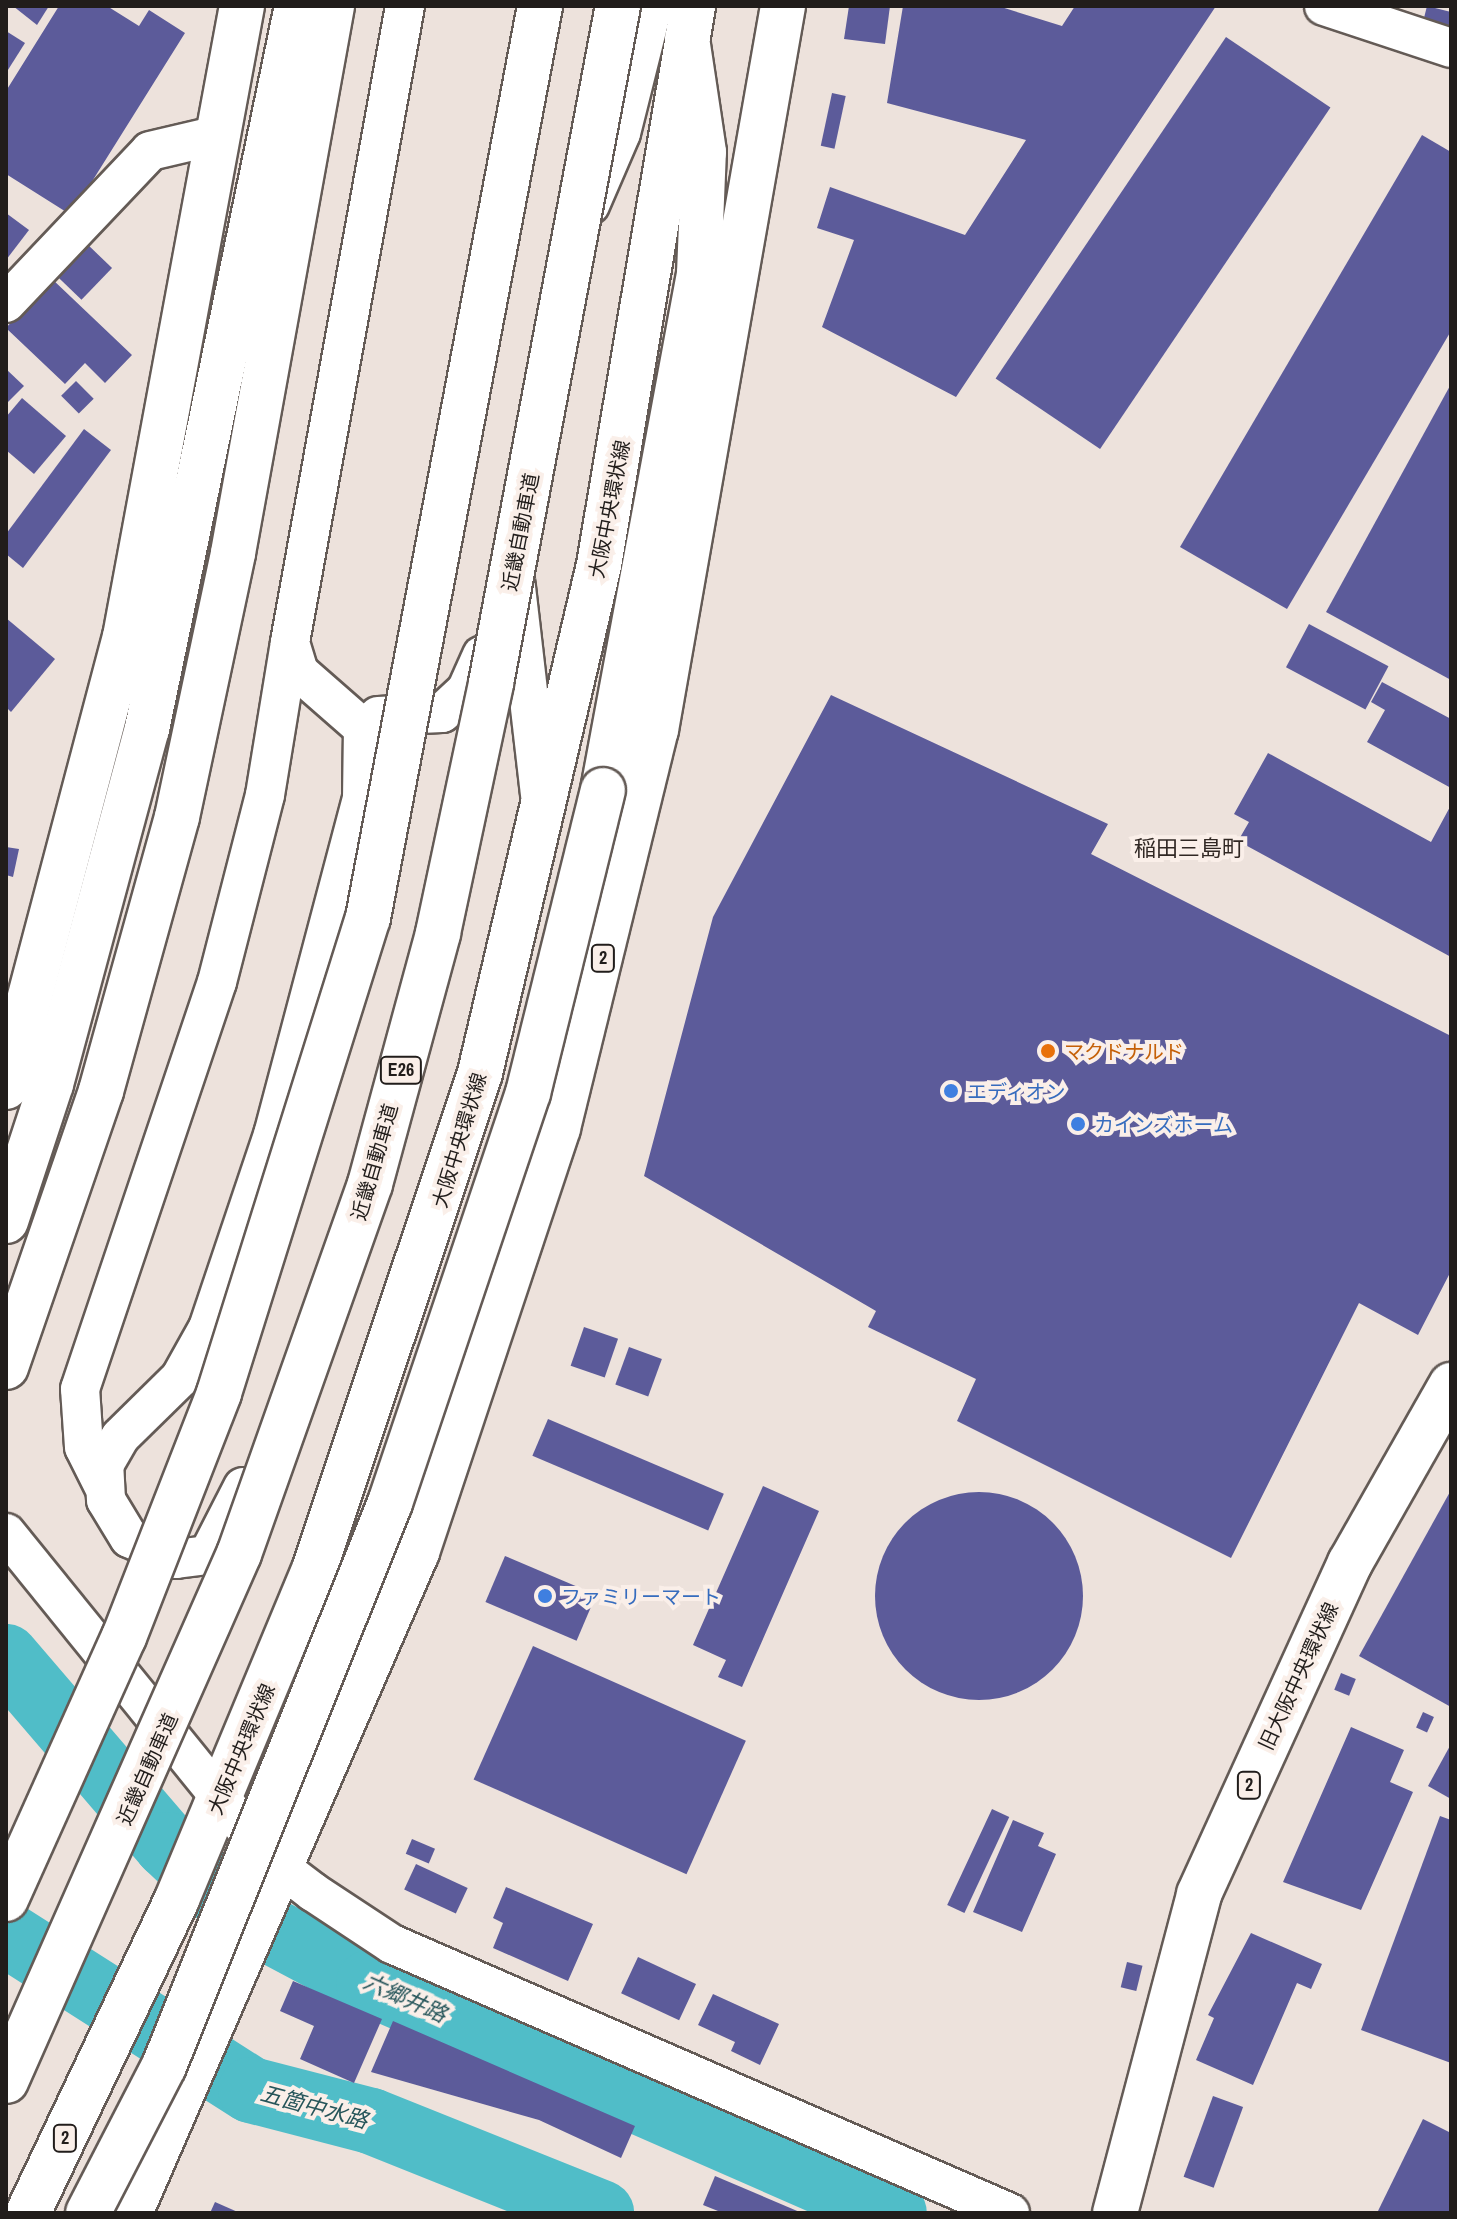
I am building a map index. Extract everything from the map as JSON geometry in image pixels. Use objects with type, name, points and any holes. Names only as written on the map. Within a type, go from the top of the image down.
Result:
[{"type":"main road","points":[[6,1087],[113,690],[242,6]]},
{"type":"main road","points":[[6,1221],[60,1055],[147,729],[297,6]]},
{"type":"main road","points":[[6,1367],[101,1091],[177,817],[228,579],[332,6]]},
{"type":"main road","points":[[6,1899],[124,1637],[214,1408],[285,1202],[368,918],[540,6]]},
{"type":"main road","name":"近畿自動車道","points":[[6,2081],[239,1554],[370,1184],[438,933],[488,699],[618,6]]},
{"type":"main road","name":"2","points":[[130,2213],[278,1884],[417,1552],[558,1128],[656,730],[783,6]]},
{"type":"main road","points":[[88,2213],[164,2066],[395,1490],[528,1093],[603,790],[699,274],[704,152],[690,22]]},
{"type":"main road","name":"大阪中央環状線","points":[[28,2213],[103,2062],[223,1797],[320,1556],[417,1276],[480,1073],[599,565],[690,22]]},
{"type":"main road","name":"旧大阪中央環状線","points":[[1115,2213],[1199,1894],[1350,1563],[1451,1385]]},
{"type":"street","points":[[405,6],[265,795],[217,982],[80,1389],[80,1432],[129,1538],[162,1556],[208,1555],[231,1517],[292,1354],[391,1044],[482,655],[601,6]]},
{"type":"street","points":[[554,262],[601,184],[621,133],[653,6]]},
{"type":"street","points":[[1324,6],[1451,48]]},
{"type":"street","points":[[6,303],[150,151],[218,135]]},
{"type":"street","points":[[508,516],[542,810]]},
{"type":"street","points":[[103,1485],[108,1451],[180,1378],[208,1328],[273,1135],[335,918],[366,773],[363,728],[344,707],[299,672],[290,642]]},
{"type":"street","points":[[344,707],[407,720],[442,713],[466,691],[482,655]]},
{"type":"street","points":[[6,1533],[223,1797],[278,1884],[392,1944],[1010,2213]]},
{"type":"building","points":[[13,6],[49,6],[37,25]]},
{"type":"building","points":[[59,6],[107,6],[139,26],[149,10],[185,33],[71,215],[6,174],[6,91]]},
{"type":"building","points":[[849,6],[890,6],[885,44],[844,39]]},
{"type":"building","points":[[903,6],[998,6],[1062,26],[1075,6],[1216,6],[956,397],[822,327],[854,240],[817,228],[830,187],[965,235],[1026,140],[887,103]]},
{"type":"building","points":[[1427,6],[1451,12],[1450,30],[1423,22]]},
{"type":"building","points":[[6,31],[25,43],[6,73]]},
{"type":"building","points":[[1226,37],[1330,107],[1100,449],[996,379]]},
{"type":"building","points":[[832,93],[846,96],[834,149],[821,146]]},
{"type":"building","points":[[1422,135],[1451,152],[1451,331],[1287,609],[1180,547]]},
{"type":"building","points":[[6,213],[29,230],[6,260]]},
{"type":"building","points":[[84,241],[112,268],[81,300],[53,273]]},
{"type":"building","points":[[51,278],[132,355],[105,383],[85,363],[65,384],[6,328]]},
{"type":"building","points":[[6,369],[24,386],[6,404]]},
{"type":"building","points":[[76,381],[94,399],[79,414],[61,396]]},
{"type":"building","points":[[1451,384],[1451,680],[1326,612]]},
{"type":"building","points":[[22,398],[66,436],[34,474],[6,450],[6,417]]},
{"type":"building","points":[[84,429],[111,450],[23,568],[6,554],[6,534]]},
{"type":"building","points":[[6,618],[55,659],[11,712],[6,707]]},
{"type":"building","points":[[1309,624],[1388,666],[1365,710],[1286,667]]},
{"type":"building","points":[[1382,682],[1451,719],[1451,788],[1367,742],[1385,710],[1371,702]]},
{"type":"building","points":[[831,695],[1108,824],[1091,854],[1451,1036],[1451,1271],[1418,1335],[1359,1303],[1231,1558],[957,1421],[976,1379],[868,1327],[876,1311],[644,1176],[713,917]]},
{"type":"building","points":[[1268,753],[1431,842],[1451,805],[1451,957],[1238,841],[1249,822],[1234,814]]},
{"type":"building","points":[[6,847],[19,849],[13,877],[6,875]]},
{"type":"building","points":[[584,1327],[618,1339],[605,1377],[571,1366]]},
{"type":"building","points":[[629,1347],[662,1359],[648,1397],[615,1385]]},
{"type":"building","points":[[548,1419],[724,1494],[708,1530],[532,1456]]},
{"type":"building","points":[[763,1486],[819,1511],[742,1687],[718,1677],[726,1660],[693,1645]]},
{"type":"building","points":[[1451,1490],[1451,1707],[1359,1656]]},
{"type":"building","points":[[979,1492],[1019,1500],[1053,1522],[1075,1556],[1083,1596],[1075,1636],[1053,1670],[1019,1692],[979,1700],[939,1692],[905,1670],[883,1636],[875,1596],[883,1556],[905,1522],[939,1500]]},
{"type":"building","points":[[505,1556],[596,1595],[577,1641],[485,1602]]},
{"type":"building","points":[[533,1646],[746,1741],[686,1874],[474,1779]]},
{"type":"building","points":[[1341,1673],[1356,1679],[1349,1696],[1334,1690]]},
{"type":"building","points":[[1423,1712],[1434,1717],[1427,1732],[1416,1728]]},
{"type":"building","points":[[1351,1727],[1404,1750],[1390,1782],[1413,1792],[1361,1910],[1283,1882]]},
{"type":"building","points":[[1451,1744],[1451,1799],[1428,1786]]},
{"type":"building","points":[[992,1809],[1009,1817],[964,1913],[947,1905]]},
{"type":"building","points":[[1440,1816],[1451,1820],[1451,2063],[1361,2030]]},
{"type":"building","points":[[1013,1820],[1044,1833],[1038,1846],[1056,1854],[1022,1932],[973,1912]]},
{"type":"building","points":[[412,1839],[435,1849],[429,1863],[406,1854]]},
{"type":"building","points":[[416,1864],[468,1888],[456,1913],[404,1889]]},
{"type":"building","points":[[506,1887],[593,1924],[568,1981],[493,1948],[503,1923],[493,1918]]},
{"type":"building","points":[[1251,1933],[1322,1964],[1311,1989],[1297,1983],[1253,2085],[1196,2060],[1214,2018],[1208,2015]]},
{"type":"building","points":[[638,1957],[696,1984],[679,2020],[621,1993]]},
{"type":"building","points":[[1127,1962],[1143,1966],[1136,1991],[1121,1987]]},
{"type":"building","points":[[293,1981],[382,2019],[354,2083],[300,2059],[314,2026],[280,2011]]},
{"type":"building","points":[[713,1994],[779,2024],[760,2065],[731,2051],[735,2042],[698,2025]]},
{"type":"building","points":[[393,2021],[635,2126],[621,2158],[539,2120],[371,2072]]},
{"type":"building","points":[[1213,2096],[1243,2107],[1214,2188],[1184,2177]]},
{"type":"building","points":[[1423,2119],[1451,2133],[1451,2213],[1377,2213]]},
{"type":"building","points":[[715,2176],[802,2213],[723,2213],[703,2205]]},
{"type":"building","points":[[215,2202],[240,2213],[210,2213]]},
{"type":"waterway","name":"六郷井路","points":[[6,1657],[167,1845],[243,1916],[369,1983],[894,2213]]},
{"type":"waterway","name":"五箇中水路","points":[[6,1934],[251,2090],[371,2121],[601,2213]]},
{"type":"place","name":"マクドナルド","points":[[1048,1051]]},
{"type":"place","name":"エディオン","points":[[951,1091]]},
{"type":"place","name":"カインズホーム","points":[[1078,1124]]},
{"type":"place","name":"ファミリーマート","points":[[545,1596]]},
{"type":"district","name":"稲田三島町","points":[[1189,849]]}]
